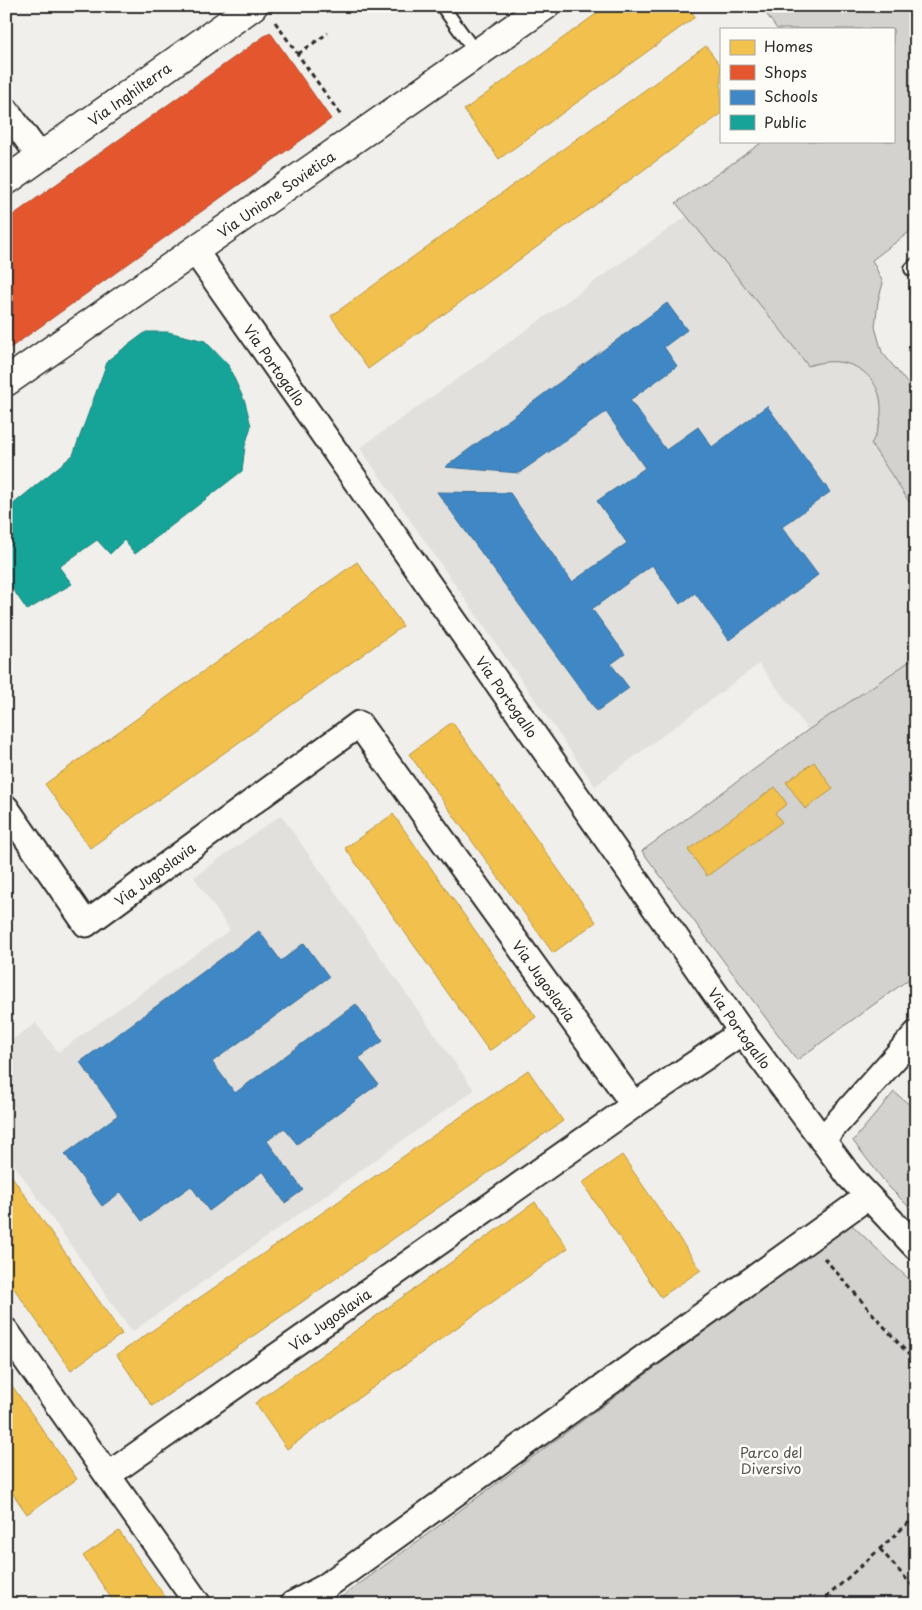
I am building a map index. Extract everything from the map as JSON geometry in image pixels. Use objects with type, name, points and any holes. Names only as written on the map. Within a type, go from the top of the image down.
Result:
[{"type":"main road","name":"Via Unione Sovietica","points":[[6,382],[541,8]]},
{"type":"main road","name":"Via Inghilterra","points":[[6,181],[262,10]]},
{"type":"street","points":[[6,110],[40,157]]},
{"type":"street","name":"Via Portogallo","points":[[195,250],[742,1032],[850,1177],[916,1247]]},
{"type":"street","name":"Via Jugoslavia","points":[[6,808],[86,924],[359,724],[634,1105],[108,1475]]},
{"type":"street","points":[[634,1105],[742,1032]]},
{"type":"street","points":[[822,1140],[916,1034]]},
{"type":"street","points":[[293,1604],[325,1587],[867,1196]]},
{"type":"street","points":[[6,1331],[198,1604]]},
{"type":"lane","points":[[442,6],[477,54]]},
{"type":"path","points":[[262,10],[298,54],[357,138]]},
{"type":"path","points":[[298,54],[328,33]]},
{"type":"path","points":[[820,1254],[916,1363]]},
{"type":"path","points":[[819,1604],[916,1516]]},
{"type":"path","points":[[880,1549],[916,1590]]},
{"type":"shaded area","points":[[687,216],[808,366],[832,361],[844,362],[866,374],[874,384],[882,408],[881,420],[871,444],[916,512],[916,657],[808,730],[759,664],[595,786],[360,448]]},
{"type":"shaded area","points":[[281,815],[474,1090],[132,1332],[6,1153],[6,1044],[36,1023],[58,1052],[230,930],[194,877]]},
{"type":"green space","points":[[761,6],[916,6],[916,227],[872,260],[883,283],[878,301],[875,327],[882,352],[916,394],[916,512],[871,444],[879,426],[881,408],[878,392],[871,379],[860,369],[845,363],[828,362],[808,366],[780,329],[676,203],[763,142],[894,142],[894,28],[776,28]]},
{"type":"green space","points":[[916,657],[916,974],[797,1060],[642,851],[808,730]]},
{"type":"green space","points":[[894,1092],[916,1110],[916,1214],[888,1186],[853,1141]]},
{"type":"green space","name":"Parco del Diversivo","points":[[851,1224],[916,1286],[916,1604],[332,1604]]},
{"type":"building: Homes","points":[[607,6],[688,6],[695,17],[499,159],[464,110]]},
{"type":"building: Homes","points":[[706,46],[720,65],[720,115],[368,369],[331,316]]},
{"type":"building: Homes","points":[[357,562],[403,626],[90,848],[45,784]]},
{"type":"building: Homes","points":[[452,722],[596,922],[553,953],[409,754]]},
{"type":"building: Homes","points":[[814,762],[833,789],[805,809],[786,782]]},
{"type":"building: Homes","points":[[775,787],[787,804],[775,813],[782,822],[707,876],[688,850]]},
{"type":"building: Homes","points":[[393,814],[536,1017],[489,1051],[345,848]]},
{"type":"building: Homes","points":[[528,1070],[563,1121],[152,1406],[117,1355]]},
{"type":"building: Homes","points":[[622,1155],[701,1270],[661,1297],[582,1183]]},
{"type":"building: Homes","points":[[6,1168],[122,1334],[71,1370],[6,1277]]},
{"type":"building: Homes","points":[[535,1202],[568,1248],[287,1449],[255,1403]]},
{"type":"building: Homes","points":[[6,1377],[77,1479],[27,1514],[6,1484]]},
{"type":"building: Homes","points":[[119,1531],[170,1604],[115,1604],[83,1556]]},
{"type":"building: Shops","points":[[270,32],[331,119],[6,351],[6,220]]},
{"type":"building: Schools","points":[[667,303],[687,330],[664,347],[677,366],[630,400],[666,450],[698,427],[712,447],[767,406],[830,492],[782,527],[818,575],[729,640],[695,593],[680,604],[652,565],[592,609],[625,654],[611,664],[629,688],[597,711],[437,492],[510,493],[572,582],[627,543],[597,501],[645,468],[606,412],[519,473],[445,467]]},
{"type":"building: Schools","points":[[259,931],[281,961],[304,943],[329,977],[212,1062],[235,1093],[356,1004],[383,1041],[359,1058],[378,1084],[297,1144],[284,1128],[267,1141],[303,1190],[285,1203],[263,1171],[209,1211],[191,1186],[142,1221],[121,1192],[102,1206],[65,1154],[118,1115],[80,1062]]},
{"type":"building: Public","points":[[146,332],[168,332],[205,341],[228,365],[245,402],[251,426],[245,446],[242,471],[135,554],[124,540],[110,554],[97,540],[59,567],[72,584],[27,610],[6,579],[6,510],[73,455],[108,360]]}]
